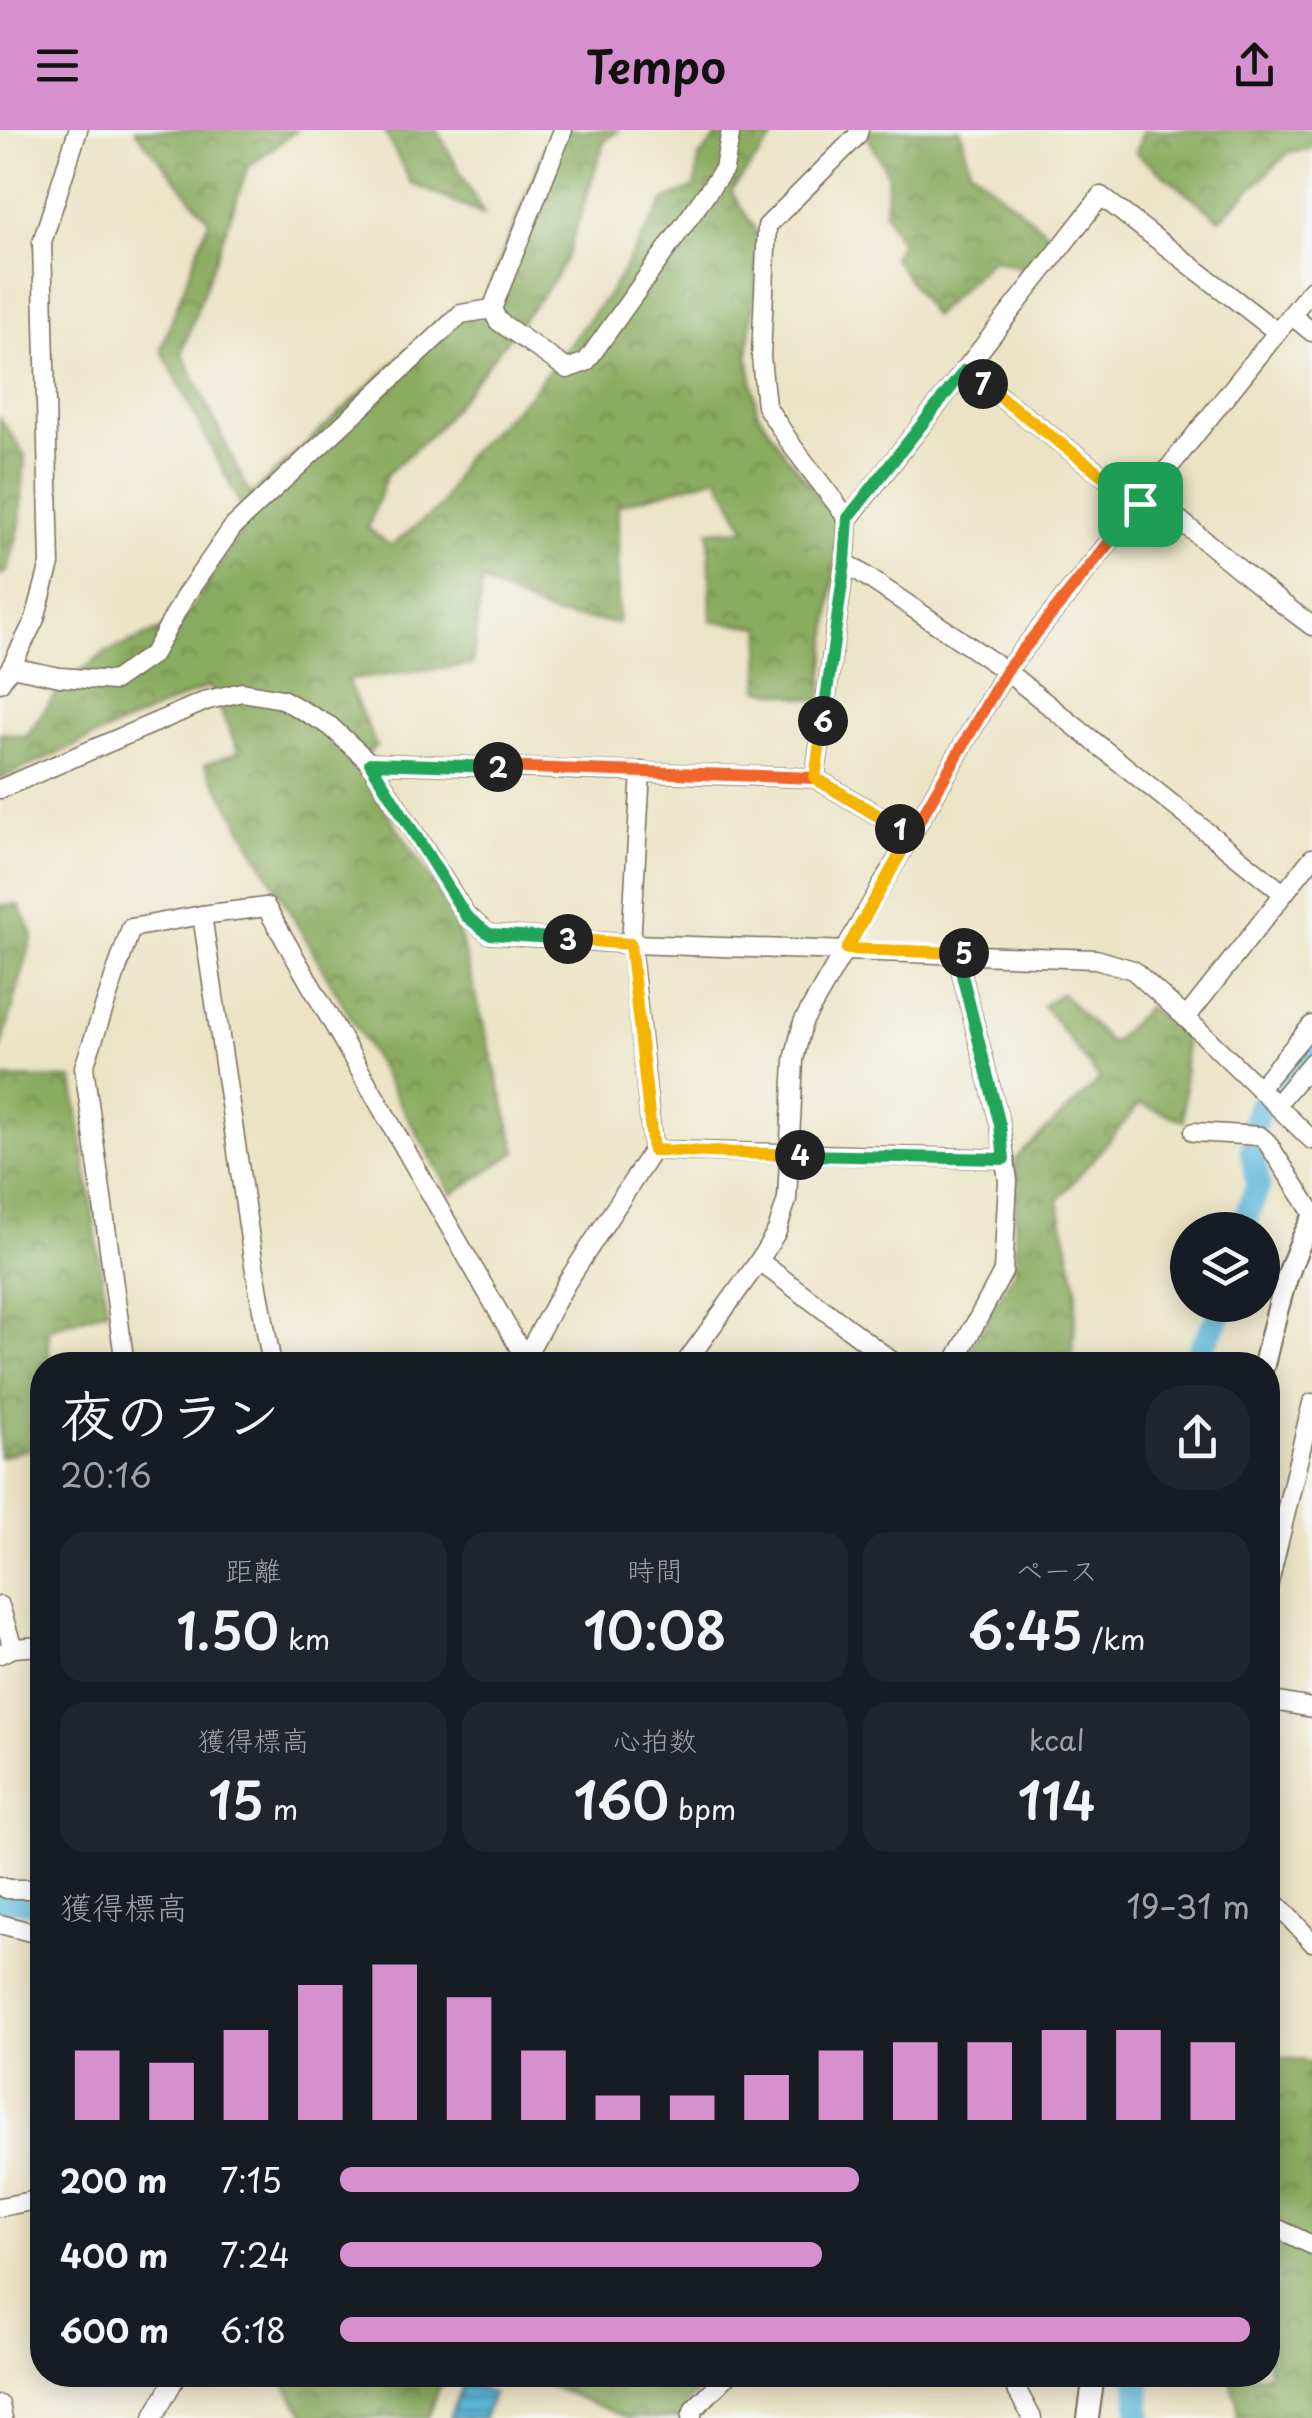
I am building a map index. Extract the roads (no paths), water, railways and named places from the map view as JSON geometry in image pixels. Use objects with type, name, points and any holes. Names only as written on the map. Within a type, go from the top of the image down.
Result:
[{"type":"main road","points":[[1267,1352],[1283,1286],[1305,1250],[1312,1216]]},
{"type":"main road","points":[[1088,2418],[1092,2387]]},
{"type":"street","points":[[0,683],[34,619],[50,564],[42,242],[78,130]]},
{"type":"street","points":[[563,130],[492,308],[498,321],[567,369],[586,362],[724,169],[730,130]]},
{"type":"street","points":[[848,518],[766,406],[760,357],[767,226],[859,130]]},
{"type":"street","points":[[815,778],[848,518],[1102,196],[1277,332]]},
{"type":"street","points":[[693,1352],[777,1232],[787,1199],[794,1060],[803,1022],[1006,671],[1312,289]]},
{"type":"street","points":[[11,667],[60,678],[114,682],[153,654],[185,596],[233,528],[461,314],[492,308]]},
{"type":"street","points":[[1291,315],[1312,332]]},
{"type":"street","points":[[965,370],[1312,626]]},
{"type":"street","points":[[845,562],[1006,671],[1283,893]]},
{"type":"street","points":[[0,789],[208,700],[242,692],[282,699],[330,726],[370,763],[466,916],[489,934],[630,944],[1096,959],[1133,970],[1312,1140]]},
{"type":"street","points":[[370,763],[815,778],[911,835]]},
{"type":"street","points":[[532,1352],[567,1282],[653,1150],[630,944],[640,771]]},
{"type":"street","points":[[1186,1018],[1312,858]]},
{"type":"street","points":[[124,1352],[84,1067],[131,928],[266,907],[521,1352]]},
{"type":"street","points":[[202,914],[270,1352]]},
{"type":"street","points":[[962,1352],[1003,1272],[1008,1181],[1000,1125],[962,975],[965,953]]},
{"type":"street","points":[[1258,1088],[1312,1025]]},
{"type":"street","points":[[1276,1104],[1312,1062]]},
{"type":"street","points":[[1194,1132],[1260,1136],[1312,1216]]},
{"type":"street","points":[[653,1150],[1004,1159]]},
{"type":"street","points":[[759,1261],[880,1352]]},
{"type":"street","points":[[1280,1536],[1312,1403]]},
{"type":"street","points":[[0,1606],[6,1651]]},
{"type":"street","points":[[1280,1702],[1312,1708]]},
{"type":"street","points":[[0,1886],[30,1889]]},
{"type":"street","points":[[1280,1907],[1312,1942]]},
{"type":"street","points":[[0,1924],[30,1932]]},
{"type":"street","points":[[0,2207],[30,2202]]},
{"type":"street","points":[[1280,2230],[1312,2245]]},
{"type":"street","points":[[153,2418],[170,2387]]},
{"type":"street","points":[[691,2418],[694,2409],[716,2387]]},
{"type":"street","points":[[1015,2387],[1032,2418]]},
{"type":"street","points":[[0,2405],[2,2418]]},
{"type":"water","points":[[462,2387],[476,2387],[493,2394],[484,2418],[449,2418]]},
{"type":"waterway","points":[[1275,1089],[1312,1045]]},
{"type":"waterway","points":[[1253,1128],[1259,1108]]},
{"type":"waterway","points":[[1248,1212],[1258,1186],[1252,1151]]},
{"type":"waterway","points":[[1199,1352],[1216,1322]]},
{"type":"waterway","points":[[0,1898],[30,1902]]},
{"type":"waterway","points":[[1139,2387],[1140,2418]]}]
